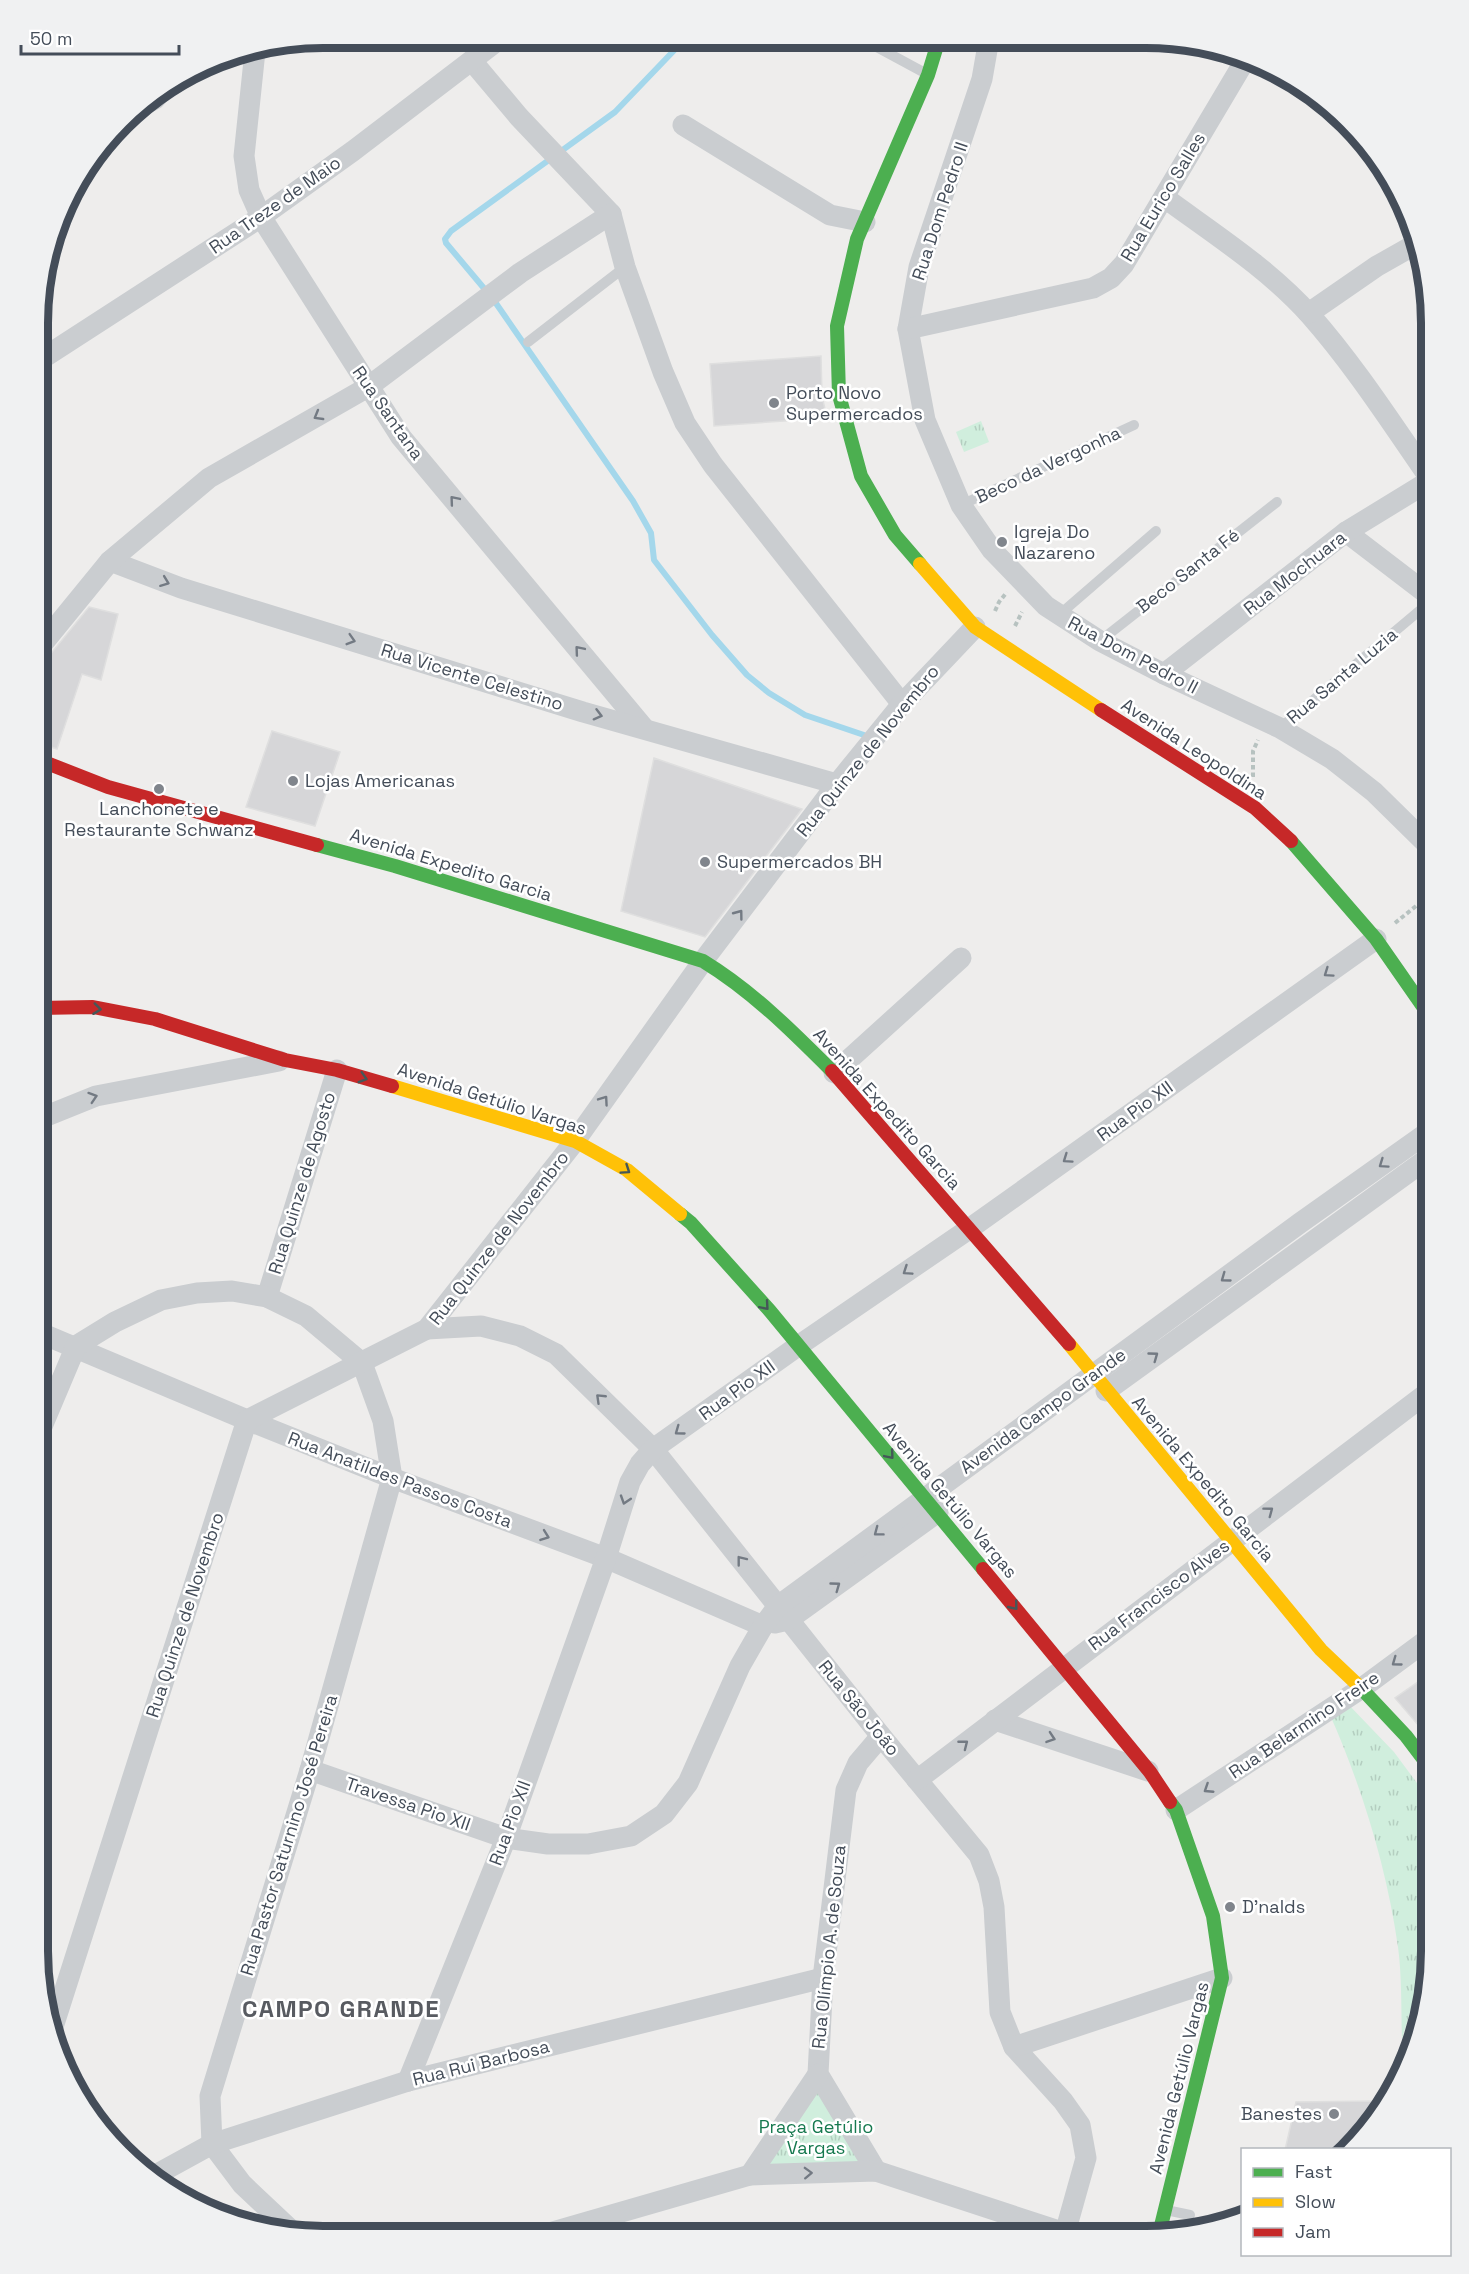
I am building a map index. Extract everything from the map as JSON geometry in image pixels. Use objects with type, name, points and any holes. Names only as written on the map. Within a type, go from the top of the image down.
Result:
[{"type":"street","name":"Rua Treze de Maio","points":[[48,355],[261,218],[488,48]]},
{"type":"street","name":"Avenida Leopoldina","points":[[936,48],[928,75],[857,239],[837,326],[838,395],[861,476],[895,535],[978,630],[1255,808],[1300,849],[1376,939],[1421,1004]]},
{"type":"street","name":"Rua Dom Pedro II","points":[[987,48],[982,79],[919,267],[908,329],[925,420],[961,505],[992,550],[1046,606],[1100,641],[1164,674],[1273,724],[1332,759],[1374,792],[1421,838]]},
{"type":"street","name":"Rua Santana","points":[[254,56],[243,156],[249,189],[261,218],[401,437],[643,727]]},
{"type":"street","points":[[472,61],[519,117],[611,214],[626,267],[663,372],[685,423],[712,465],[902,704]]},
{"type":"street","name":"Rua Eurico Salles","points":[[908,329],[1093,288],[1111,278],[1124,264],[1165,198],[1242,66]]},
{"type":"street","points":[[683,125],[830,215],[865,222]]},
{"type":"street","points":[[1165,198],[1259,268],[1309,313],[1347,360],[1421,466]]},
{"type":"street","points":[[48,637],[110,561],[209,478],[369,387],[520,273],[611,214]]},
{"type":"street","points":[[1309,313],[1377,266],[1410,247]]},
{"type":"street","name":"Rua Mochuara","points":[[1164,674],[1346,532],[1421,486]]},
{"type":"street","points":[[1346,532],[1421,591]]},
{"type":"street","name":"Rua Vicente Celestino","points":[[110,561],[181,588],[583,712],[643,727],[837,784]]},
{"type":"street","name":"Rua Quinze de Novembro","points":[[56,2018],[247,1420],[427,1329],[575,1141],[703,961],[837,784],[902,704],[978,630]]},
{"type":"street","name":"Avenida Expedito Garcia","points":[[48,764],[108,787],[395,866],[703,961],[728,976],[776,1015],[834,1073],[1100,1383],[1321,1650],[1362,1688],[1421,1755]]},
{"type":"street","name":"Avenida Expedito Garcia","points":[[62,784],[108,787]]},
{"type":"street","name":"Rua Pio XII","points":[[408,2081],[506,1838],[606,1558],[630,1482],[640,1464],[653,1449],[1376,939]]},
{"type":"street","points":[[834,1073],[961,958]]},
{"type":"street","name":"Avenida Getúlio Vargas","points":[[48,1008],[93,1007],[155,1019],[285,1059],[337,1070],[575,1141],[627,1170],[691,1223],[931,1504],[1150,1772],[1176,1810],[1213,1916],[1222,1978],[1161,2225]]},
{"type":"street","points":[[48,1115],[96,1095],[285,1059]]},
{"type":"street","name":"Rua Quinze de Agosto","points":[[267,1297],[337,1070]]},
{"type":"street","name":"Avenida Campo Grande","points":[[1100,1383],[1299,1223],[1421,1137]]},
{"type":"street","name":"Avenida Campo Grande","points":[[763,1626],[1100,1383],[1313,1241],[1421,1163]]},
{"type":"street","points":[[1331,1201],[1345,1218]]},
{"type":"street","points":[[1299,1223],[1313,1241]]},
{"type":"street","points":[[48,1412],[76,1346],[115,1322],[161,1300],[197,1293],[232,1292],[267,1297],[306,1316],[362,1363],[383,1421],[392,1478]]},
{"type":"street","name":"Rua São João","points":[[427,1329],[481,1326],[520,1336],[556,1354],[653,1449],[881,1736],[979,1855],[989,1881],[994,1907],[1000,2013],[1014,2047],[1064,2101],[1080,2125],[1086,2158],[1071,2226]]},
{"type":"street","name":"Rua Anatildes Passos Costa","points":[[48,1336],[247,1420],[392,1478],[606,1558],[763,1626]]},
{"type":"street","name":"Rua Francisco Alves","points":[[917,1780],[1421,1397]]},
{"type":"street","name":"Rua Pastor Saturnino José Pereira","points":[[213,2144],[210,2096],[310,1770],[392,1478]]},
{"type":"street","points":[[506,1838],[548,1844],[588,1844],[631,1836],[664,1814],[688,1783],[740,1666],[763,1626]]},
{"type":"street","name":"Rua Belarmino Freire","points":[[1176,1810],[1362,1688],[1421,1644]]},
{"type":"street","points":[[995,1720],[1150,1772]]},
{"type":"street","name":"Rua Olímpio A. de Souza","points":[[876,2171],[818,2074],[823,1978],[846,1790],[858,1763],[881,1736]]},
{"type":"street","name":"Travessa Pio XII","points":[[310,1770],[506,1838]]},
{"type":"street","name":"Rua Rui Barbosa","points":[[160,2173],[213,2144],[408,2081],[823,1978]]},
{"type":"street","points":[[1014,2047],[1222,1978]]},
{"type":"street","points":[[750,2175],[818,2074]]},
{"type":"street","points":[[213,2144],[242,2184],[284,2223]]},
{"type":"street","points":[[573,2226],[750,2175],[876,2171],[1042,2226]]},
{"type":"lane","points":[[878,48],[928,75]]},
{"type":"lane","points":[[528,342],[626,267]]},
{"type":"lane","name":"Beco da Vergonha","points":[[961,505],[1134,425]]},
{"type":"lane","name":"Beco Santa Fé","points":[[1100,641],[1276,502]]},
{"type":"lane","points":[[1059,615],[1156,531]]},
{"type":"lane","name":"Rua Santa Luzia","points":[[1273,724],[1421,607]]},
{"type":"lane","points":[[1165,2210],[1190,2215]]},
{"type":"path","points":[[978,630],[1009,590],[1029,588],[1021,618],[998,644]]},
{"type":"path","points":[[1255,808],[1253,751],[1273,724]]},
{"type":"path","points":[[1376,939],[1421,902]]},
{"type":"green space","points":[[981,421],[989,442],[964,452],[956,432]]},
{"type":"green space","points":[[1347,1703],[1394,1752],[1421,1788],[1419,1982],[1402,2039],[1399,1958],[1387,1888],[1363,1799],[1330,1715]]},
{"type":"green space","name":"Praça Getúlio Vargas","points":[[818,2074],[876,2171],[750,2175]]},
{"type":"building","name":"Porto Novo Supermercados","points":[[821,356],[822,396],[827,418],[714,426],[710,364]]},
{"type":"building","points":[[89,607],[118,614],[101,680],[82,674],[57,749],[48,746],[49,656]]},
{"type":"building","name":"Lojas Americanas","points":[[272,731],[340,752],[315,826],[246,807]]},
{"type":"building","name":"Supermercados BH","points":[[654,758],[802,809],[705,937],[621,911]]},
{"type":"building","points":[[1421,1680],[1421,1728],[1395,1698]]},
{"type":"building","name":"Banestes","points":[[1376,2101],[1339,2148],[1285,2148],[1296,2102]]},
{"type":"waterway","points":[[676,48],[615,112],[451,231],[445,239],[446,243],[493,299],[633,501],[651,533],[654,560],[712,635],[747,675],[769,693],[805,715],[864,735]]},
{"type":"traffic: fast","points":[[920,564],[895,535],[861,476],[839,395],[837,326],[857,239],[928,75],[936,48]]},
{"type":"traffic: fast","points":[[1291,841],[1376,939],[1421,1004]]},
{"type":"traffic: fast","points":[[317,845],[395,866],[703,961],[755,998],[832,1071]]},
{"type":"traffic: fast","points":[[680,1214],[691,1223],[770,1311],[983,1569]]},
{"type":"traffic: fast","points":[[1360,1687],[1406,1736],[1421,1756]]},
{"type":"traffic: fast","points":[[1161,2225],[1222,1978],[1213,1916],[1176,1810],[1170,1802]]},
{"type":"traffic: slow","points":[[920,564],[975,627],[1101,710]]},
{"type":"traffic: slow","points":[[392,1086],[575,1141],[627,1170],[680,1214]]},
{"type":"traffic: slow","points":[[1069,1344],[1321,1650],[1360,1687]]},
{"type":"traffic: jam","points":[[1101,710],[1255,808],[1291,841]]},
{"type":"traffic: jam","points":[[48,764],[108,787],[317,845]]},
{"type":"traffic: jam","points":[[48,1008],[93,1007],[155,1019],[285,1060],[337,1070],[392,1086]]},
{"type":"traffic: jam","points":[[832,1071],[1069,1344]]},
{"type":"traffic: jam","points":[[983,1569],[1150,1772],[1170,1802]]},
{"type":"place","name":"Porto Novo Supermercados","points":[[774,403]]},
{"type":"place","name":"Igreja Do Nazareno","points":[[1002,542]]},
{"type":"place","name":"Lojas Americanas","points":[[293,781]]},
{"type":"place","name":"Lanchonete e Restaurante Schwanz","points":[[159,789]]},
{"type":"place","name":"Supermercados BH","points":[[705,862]]},
{"type":"place","name":"D'nalds","points":[[1230,1907]]},
{"type":"place","name":"Banestes","points":[[1334,2114]]},
{"type":"district","name":"CAMPO GRANDE","points":[[341,2009]]}]
